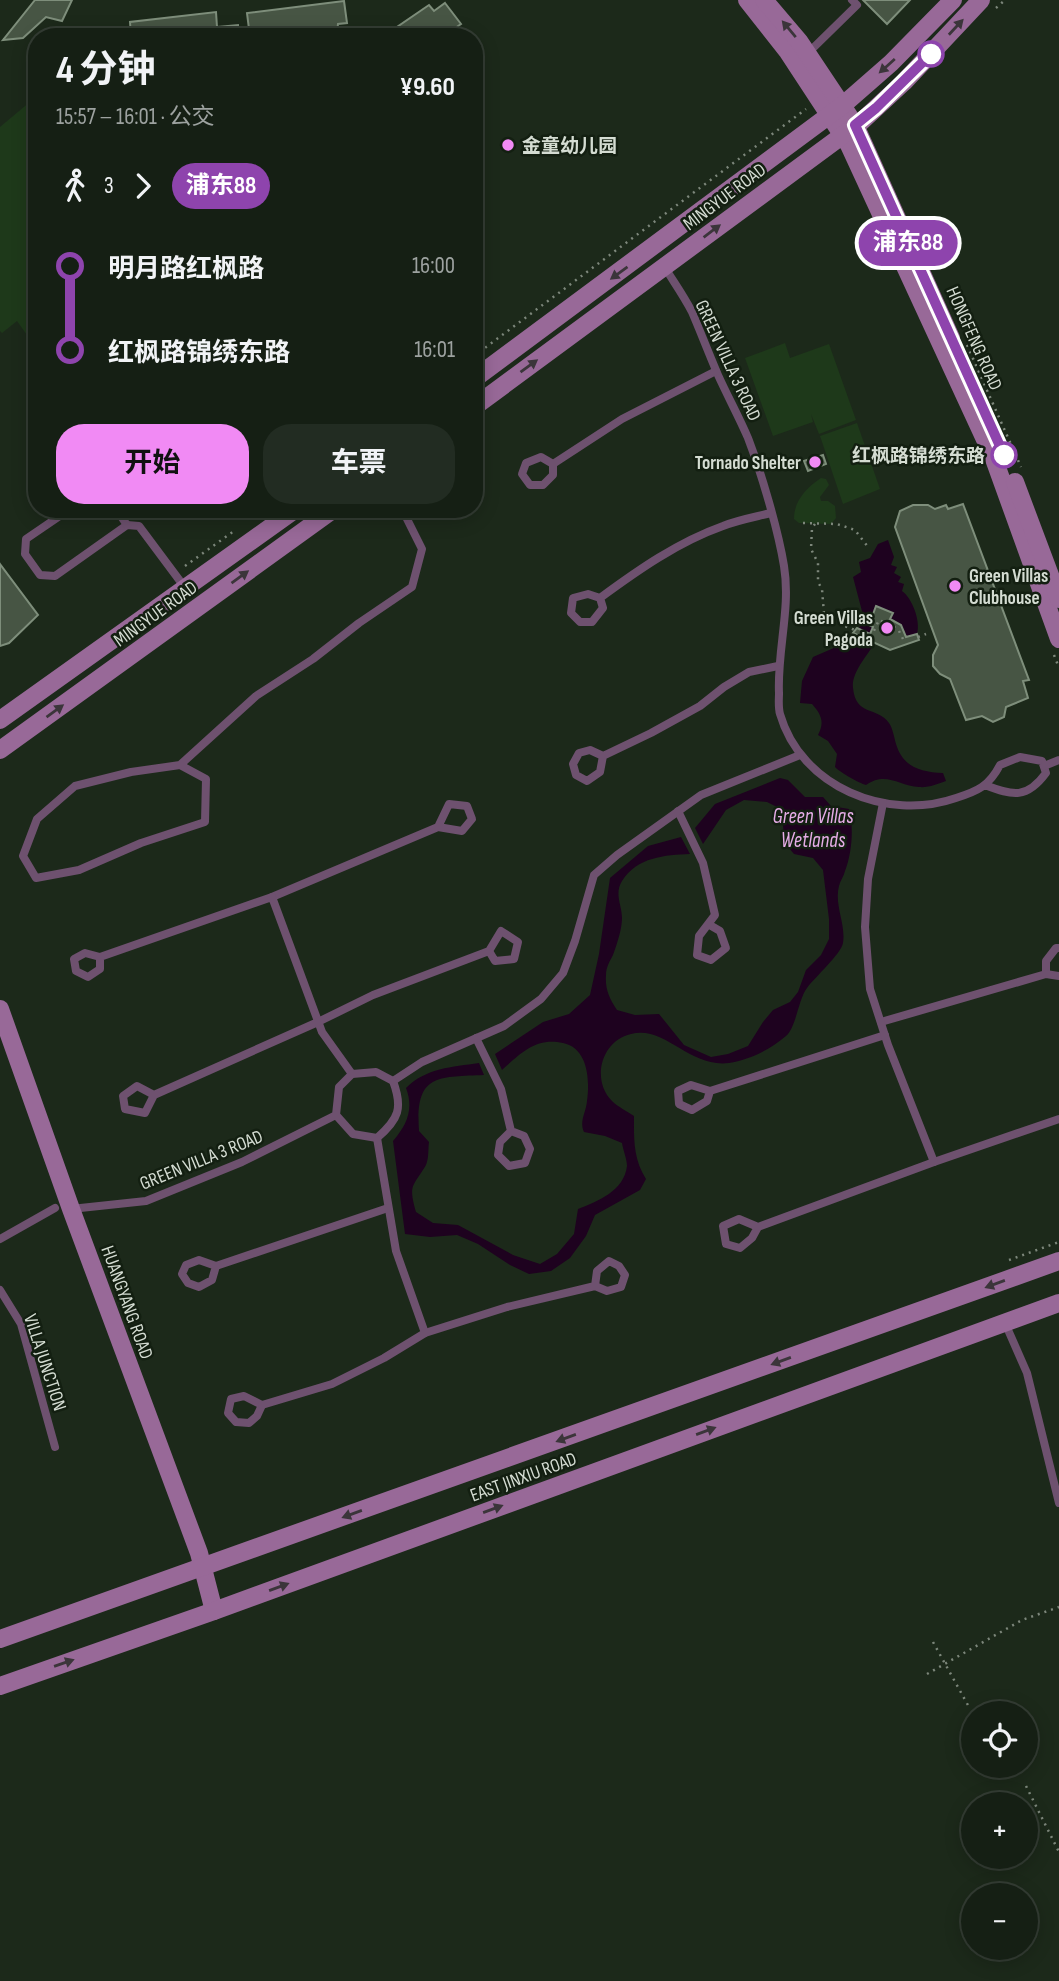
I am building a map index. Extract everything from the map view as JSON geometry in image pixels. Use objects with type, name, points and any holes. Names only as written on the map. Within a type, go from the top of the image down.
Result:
[{"type":"street","name":"HONGFENG ROAD","points":[[747,0],[788,52],[818,100],[837,110]]},
{"type":"street","name":"HONGFENG ROAD","points":[[764,0],[807,54],[849,130],[1004,455],[1055,598],[1059,639]]},
{"type":"street","name":"MINGYUE ROAD","points":[[483,372],[837,110],[891,63],[953,0]]},
{"type":"street","name":"MINGYUE ROAD","points":[[483,400],[849,130],[904,82],[981,0]]},
{"type":"street","name":"MINGYUE ROAD","points":[[0,720],[284,518]]},
{"type":"street","name":"MINGYUE ROAD","points":[[0,750],[322,518]]},
{"type":"street","name":"HUANGYANG ROAD","points":[[0,1010],[63,1208],[204,1568],[214,1611]]},
{"type":"street","name":"EAST JINXIU ROAD","points":[[0,1639],[1059,1261]]},
{"type":"street","name":"EAST JINXIU ROAD","points":[[0,1686],[214,1611],[1059,1303]]},
{"type":"lane","points":[[807,54],[857,5],[852,0]]},
{"type":"lane","name":"GREEN VILLA 3 ROAD","points":[[664,267],[691,309],[748,439],[771,513],[785,567],[785,619],[778,666],[779,713],[800,755],[847,792],[883,803],[910,806],[939,804],[975,792],[992,780],[1000,765],[1020,757],[1042,761],[1044,766]]},
{"type":"lane","points":[[553,464],[622,419],[716,371]]},
{"type":"lane","points":[[600,597],[645,565],[683,545],[722,526],[771,513]]},
{"type":"lane","points":[[57,518],[26,540],[25,554],[40,575],[55,576],[127,525],[139,526],[186,589]]},
{"type":"lane","points":[[122,518],[127,525]]},
{"type":"lane","points":[[180,765],[206,779],[205,822],[141,843],[79,870],[36,878],[23,856],[37,819],[75,786],[131,772],[180,765],[256,696],[313,659],[412,587],[422,550],[406,518]]},
{"type":"lane","points":[[603,756],[700,706],[749,672],[778,666]]},
{"type":"lane","points":[[393,1081],[422,1062],[504,1026],[541,999],[563,973],[594,875],[653,827],[701,795],[800,755]]},
{"type":"lane","points":[[985,785],[1005,793],[1022,793],[1036,787],[1046,773],[1044,766],[1059,760]]},
{"type":"lane","points":[[883,803],[868,879],[865,927],[870,989],[934,1162]]},
{"type":"lane","points":[[678,811],[703,863],[715,915],[708,924],[699,936],[697,955],[710,960],[726,948],[720,931],[708,924]]},
{"type":"lane","points":[[100,957],[272,897],[438,827]]},
{"type":"lane","points":[[272,897],[322,1032],[352,1074]]},
{"type":"lane","points":[[1046,974],[1046,961],[1056,948],[1059,948]]},
{"type":"lane","points":[[154,1095],[373,995],[489,951]]},
{"type":"lane","points":[[881,1022],[1046,974],[1059,976]]},
{"type":"lane","points":[[710,1091],[885,1035]]},
{"type":"lane","points":[[476,1038],[501,1089],[511,1131]]},
{"type":"lane","points":[[376,1072],[393,1081],[400,1100],[394,1123],[377,1138],[353,1134],[336,1115],[339,1087],[352,1074],[376,1072]]},
{"type":"lane","name":"GREEN VILLA 3 ROAD","points":[[63,1208],[146,1201],[242,1162],[336,1115]]},
{"type":"lane","points":[[758,1227],[1059,1119]]},
{"type":"lane","points":[[511,1131],[524,1136],[530,1149],[525,1163],[509,1166],[498,1156],[500,1142],[511,1131]]},
{"type":"lane","points":[[377,1138],[396,1251],[425,1333]]},
{"type":"lane","points":[[0,1239],[63,1208]]},
{"type":"lane","points":[[216,1266],[388,1208]]},
{"type":"lane","points":[[262,1405],[332,1384],[384,1358],[425,1333],[507,1307],[595,1286]]},
{"type":"lane","name":"VILLA JUNCTION","points":[[0,1290],[21,1324],[55,1447]]},
{"type":"lane","points":[[1005,1323],[1027,1373],[1059,1503]]},
{"type":"path","name":"MINGYUE ROAD","points":[[483,349],[818,100]]},
{"type":"path","points":[[803,523],[835,524],[855,530],[868,547]]},
{"type":"path","points":[[815,524],[811,549],[818,563],[818,582],[822,589],[824,614],[839,625],[855,630]]},
{"type":"path","points":[[871,637],[879,620],[898,629],[904,641]]},
{"type":"path","points":[[918,637],[926,634]]},
{"type":"path","points":[[927,1674],[1022,1620],[1059,1607]]},
{"type":"path","points":[[933,1642],[966,1701]]},
{"type":"path","points":[[1026,1786],[1059,1852]]},
{"type":"green space","points":[[28,104],[28,336],[17,321],[2,333],[0,331],[0,127]]},
{"type":"green space","points":[[785,343],[790,358],[829,344],[856,420],[819,434],[811,414],[813,422],[773,436],[745,358]]},
{"type":"green space","points":[[857,423],[880,489],[843,504],[820,436]]},
{"type":"green space","points":[[821,478],[826,479],[829,485],[820,497],[821,501],[828,501],[835,506],[836,518],[831,524],[799,523],[794,519],[799,501],[810,486]]},
{"type":"water","points":[[888,540],[894,557],[891,565],[897,567],[894,573],[901,577],[898,582],[904,584],[902,591],[917,617],[917,634],[906,637],[901,625],[890,619],[893,613],[877,606],[869,624],[873,627],[870,634],[859,629],[863,615],[853,577],[861,572],[859,562],[870,558],[878,544]]},
{"type":"water","points":[[854,633],[874,644],[854,676],[853,688],[858,703],[879,714],[889,723],[899,752],[908,763],[927,771],[943,773],[946,781],[922,787],[880,779],[866,785],[835,767],[837,754],[828,741],[818,735],[822,722],[820,715],[812,704],[800,703],[802,681],[813,657],[850,641]]},
{"type":"water","name":"Green Villas Wetlands","points":[[780,778],[788,780],[805,797],[823,797],[831,806],[849,809],[852,832],[849,856],[838,893],[843,943],[833,959],[807,988],[786,1036],[759,1053],[729,1063],[702,1059],[655,1035],[643,1033],[631,1034],[612,1044],[602,1062],[602,1083],[612,1101],[634,1116],[636,1156],[646,1179],[640,1190],[595,1215],[586,1236],[570,1258],[551,1271],[529,1274],[457,1235],[430,1237],[405,1234],[393,1141],[408,1116],[406,1088],[431,1072],[479,1063],[484,1075],[453,1077],[432,1082],[421,1098],[419,1131],[429,1142],[428,1156],[426,1165],[413,1186],[412,1196],[416,1212],[433,1223],[458,1225],[513,1255],[540,1264],[557,1254],[574,1234],[578,1209],[609,1194],[621,1182],[627,1166],[622,1143],[584,1132],[582,1121],[588,1084],[586,1066],[578,1051],[563,1043],[537,1044],[502,1070],[495,1054],[543,1022],[569,1014],[590,995],[610,878],[648,846],[681,837],[690,854],[644,862],[628,873],[622,881],[618,895],[622,913],[621,927],[606,980],[608,993],[617,1010],[635,1015],[659,1014],[684,1045],[711,1057],[748,1046],[773,1010],[790,1002],[798,992],[806,970],[821,955],[829,939],[823,870],[813,858],[794,854],[784,842],[783,824],[777,807],[767,802],[744,800],[726,810],[703,844],[695,828],[715,804]]},
{"type":"building","points":[[35,0],[72,0],[62,21],[46,17],[34,28],[28,28],[28,33],[23,38],[3,40]]},
{"type":"building","points":[[863,0],[910,0],[887,24]]},
{"type":"building","points":[[344,1],[347,23],[338,24],[338,28],[249,28],[247,13]]},
{"type":"building","points":[[445,3],[461,24],[455,28],[397,28],[429,5],[434,11]]},
{"type":"building","points":[[216,12],[217,27],[238,25],[238,28],[130,28],[130,22]]},
{"type":"building","name":"Tornado Shelter","points":[[823,455],[826,464],[808,471],[804,461]]},
{"type":"building","name":"Green Villas Clubhouse","points":[[963,504],[1029,680],[1023,681],[1028,698],[1006,707],[1004,717],[993,722],[982,716],[966,720],[950,679],[940,674],[933,666],[933,655],[938,645],[895,527],[900,511],[913,505],[928,505],[935,509],[946,505],[948,509]]},
{"type":"building","points":[[0,564],[38,615],[9,643],[0,646]]},
{"type":"building","name":"Green Villas Pagoda","points":[[876,606],[893,613],[890,619],[901,625],[906,637],[917,634],[919,640],[890,650],[853,633],[857,628],[870,634],[873,627],[869,625]]},
{"type":"bus line","name":"浦东88","points":[[931,54],[855,125],[1004,455]]},
{"type":"place","name":"金童幼儿园","points":[[508,145]]},
{"type":"place","name":"红枫路锦绣东路","points":[[1004,455]]},
{"type":"place","name":"Tornado Shelter","points":[[815,462]]},
{"type":"place","name":"Green Villas Clubhouse","points":[[955,586]]},
{"type":"place","name":"Green Villas Pagoda","points":[[887,628]]}]
